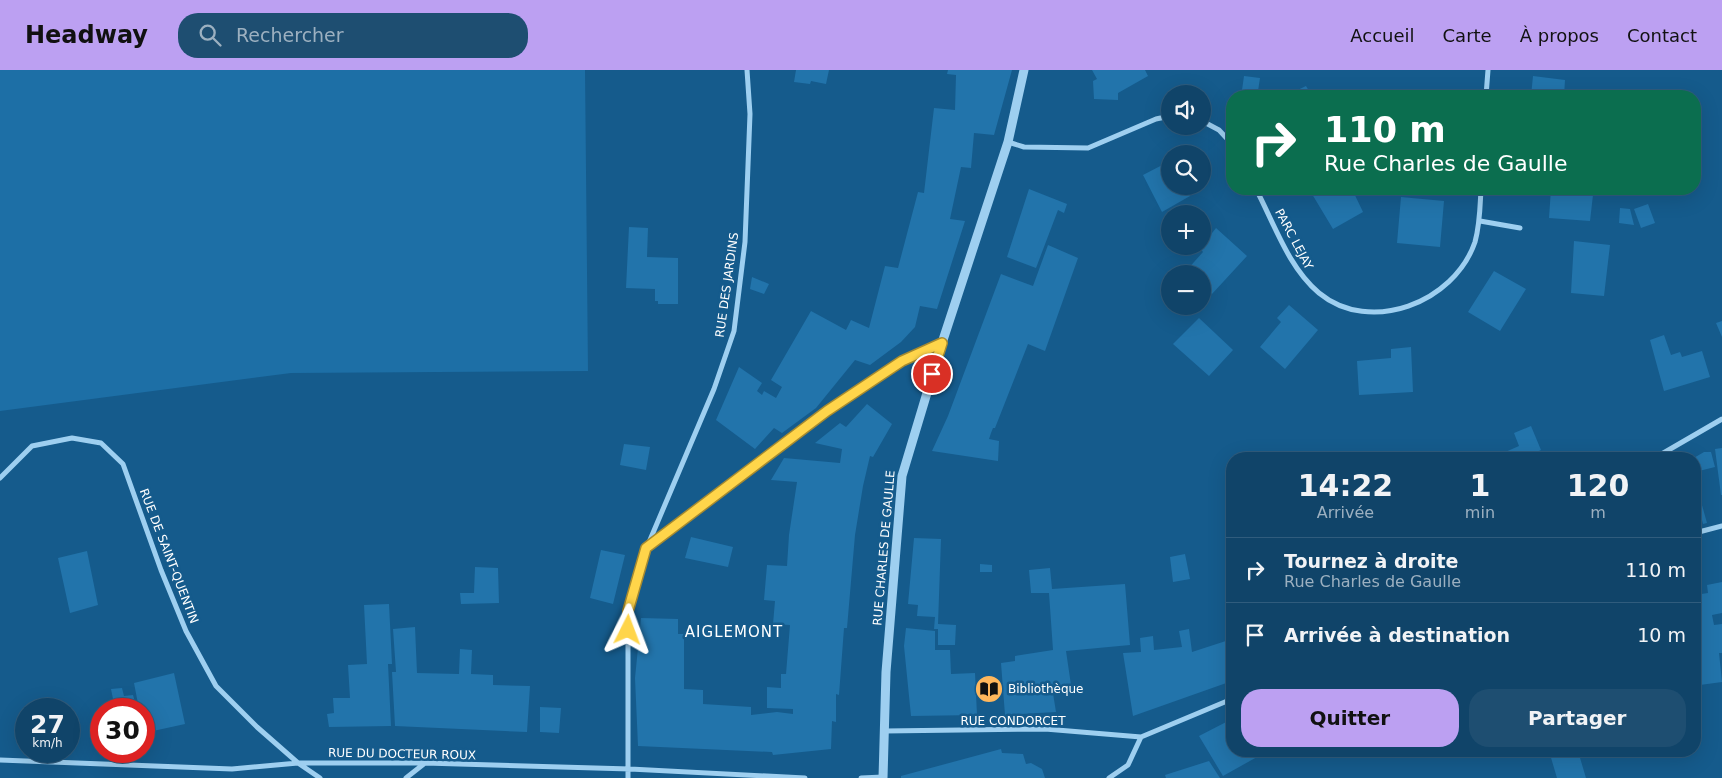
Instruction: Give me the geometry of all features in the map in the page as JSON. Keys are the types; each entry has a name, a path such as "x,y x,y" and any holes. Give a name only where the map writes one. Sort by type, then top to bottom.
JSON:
{"street":[{"name":"RUE DES JARDINS","path":"628,778 630,769 628,611 646,548 714,389 734,331 745,242 750,114 747,70"},
{"name":"RUE CHARLES DE GAULLE","path":"883,777 886,672 902,476 942,343 1008,142 1024,70"},
{"path":"1486,90 1488,70"},
{"path":"1008,142 1024,147 1088,148 1161,118"},
{"path":"1211,126 1219,130 1226,138"},
{"name":"PARC LEJAY","path":"1259,195 1300,274 1318,293 1338,307 1366,313 1398,310 1424,300 1443,288 1460,268 1474,243 1480,221 1481,195"},
{"path":"1480,221 1520,228"},
{"path":"646,548 827,411 902,361 942,343"},
{"path":"1665,452 1722,419"},
{"name":"RUE DE SAINT-QUENTIN","path":"0,478 32,446 72,438 101,443 123,464 161,570 186,631 216,686 257,728 298,763 320,778"},
{"path":"1701,531 1722,526"},
{"name":"RUE CONDORCET","path":"885,731 1045,729 1141,737 1226,702"},
{"path":"1110,778 1128,764 1141,737"},
{"name":"RUE DU DOCTEUR ROUX","path":"0,760 232,769 298,763 425,764 630,769 805,778"},
{"path":"406,778 425,764"},
{"path":"861,778 883,777"}],"shaded area":[{"path":"0,70 585,70 588,371 291,373 0,411"}],"building":[{"path":"796,70 829,70 826,84 811,81 810,84 794,82"},
{"path":"948,70 1012,70 994,135 974,133 971,168 961,167 950,219 965,221 937,309 920,306 915,327 901,342 870,365 855,360 816,408 782,433 774,428 755,449 716,420 739,367 762,383 757,391 762,395 764,391 776,398 782,387 771,380 811,311 846,330 851,320 869,328 885,266 898,268 918,192 924,193 934,108 955,110 956,75 947,74"},
{"path":"1092,70 1145,70 1148,76 1118,93 1118,100 1094,99 1093,81 1097,79"},
{"path":"1244,76 1260,78 1258,90 1242,90"},
{"path":"1533,76 1565,80 1564,90 1532,90"},
{"path":"1306,86 1308,90 1298,90"},
{"path":"1161,166 1161,195 1190,196 1174,205 1161,205 1161,210 1143,175"},
{"path":"1029,189 1067,204 1064,213 1058,210 1036,268 1007,257"},
{"path":"1313,195 1355,195 1363,212 1333,229"},
{"path":"1551,195 1593,195 1590,221 1549,218"},
{"path":"1401,197 1444,201 1440,247 1397,243"},
{"path":"1648,204 1655,223 1641,228 1634,209"},
{"path":"1620,208 1630,209 1634,225 1619,223"},
{"path":"629,227 648,228 647,257 678,258 678,304 658,304 658,301 655,301 655,289 626,288"},
{"path":"1216,228 1247,256 1212,294 1211,265 1191,265 1200,255 1211,255 1211,234"},
{"path":"1574,241 1610,245 1604,296 1571,293"},
{"path":"1048,245 1078,258 1045,351 1028,344 995,428 993,428 991,433 989,439 999,441 998,461 932,451 948,416 1001,274 1033,286"},
{"path":"1494,271 1526,289 1500,331 1468,312"},
{"path":"752,277 769,284 764,294 750,289"},
{"path":"1289,305 1318,330 1285,369 1260,347 1281,322 1277,318"},
{"path":"1199,318 1233,350 1209,376 1173,344"},
{"path":"1722,321 1722,337 1716,323"},
{"path":"1664,335 1671,355 1680,352 1682,357 1702,351 1710,377 1664,391 1650,340"},
{"path":"1411,347 1413,392 1359,395 1357,361 1391,358 1391,349"},
{"path":"867,404 892,424 873,457 870,456 863,486 855,535 847,628 844,628 839,695 836,694 836,722 832,721 831,749 773,755 772,752 638,746 635,678 641,618 678,619 678,634 684,634 684,689 703,690 703,704 751,707 751,715 777,712 793,714 793,709 767,708 767,687 781,688 781,674 786,674 790,625 773,624 775,601 764,600 767,565 787,566 789,535 797,482 771,480 784,458 840,463 842,449 815,443 840,423 846,427"},
{"path":"1531,426 1541,450 1537,452 1505,452 1519,446 1514,433"},
{"path":"624,444 650,447 646,470 620,465"},
{"path":"1722,448 1722,495 1721,495 1715,449"},
{"path":"1711,452 1715,467 1701,470 1701,454"},
{"path":"1701,502 1707,523 1703,524"},
{"path":"691,537 733,547 728,567 685,558"},
{"path":"914,538 941,539 938,624 956,625 955,645 938,645 938,629 934,629 935,617 917,616 918,605 908,604"},
{"path":"601,550 625,555 613,604 590,598"},
{"path":"87,551 98,605 70,613 58,558"},
{"path":"1185,554 1190,579 1173,582 1170,557"},
{"path":"980,564 992,565 992,572 980,572"},
{"path":"475,567 498,568 499,603 461,604 460,593 474,593"},
{"path":"1050,568 1052,589 1125,584 1130,645 1066,651 1071,685 1052,687 1056,712 1005,715 1001,663 1015,661 1015,656 1053,650 1049,593 1031,593 1029,570"},
{"path":"1722,582 1722,613 1712,615 1714,625 1722,624 1722,653 1719,653 1722,682 1701,685 1701,594 1708,593 1707,585"},
{"path":"389,604 392,664 388,664 391,726 329,727 327,714 334,713 333,698 350,698 348,665 367,664 364,605"},
{"path":"415,627 417,673 459,674 460,649 472,650 471,674 493,675 493,685 530,686 527,732 395,726 392,672 396,672 393,629"},
{"path":"906,628 935,631 935,650 950,650 951,674 975,673 977,715 911,716 904,646"},
{"path":"1189,629 1192,652 1226,641 1226,683 1133,716 1123,653 1141,652 1140,638 1153,636 1154,650 1182,647 1179,631"},
{"path":"174,673 185,724 155,731 155,698 137,698 134,683"},
{"path":"122,688 124,696 133,695 134,698 113,698 111,689"},
{"path":"540,707 561,708 559,733 540,732"},
{"path":"1226,722 1226,757 1257,757 1223,776 1199,736"},
{"path":"1001,749 1002,753 1023,754 1026,764 1031,763 1042,769 1045,778 901,778 901,776"},
{"path":"1551,757 1580,757 1586,778 1557,778"},
{"path":"1209,761 1220,778 1166,778 1165,775"}],"place":[{"name":"Bibliothèque","path":"989,689"}],"district":[{"name":"AIGLEMONT","path":"734,632"}],"route":[{"path":"628,630 628,611 646,548 827,411 902,361 942,343 932,374"}]}
